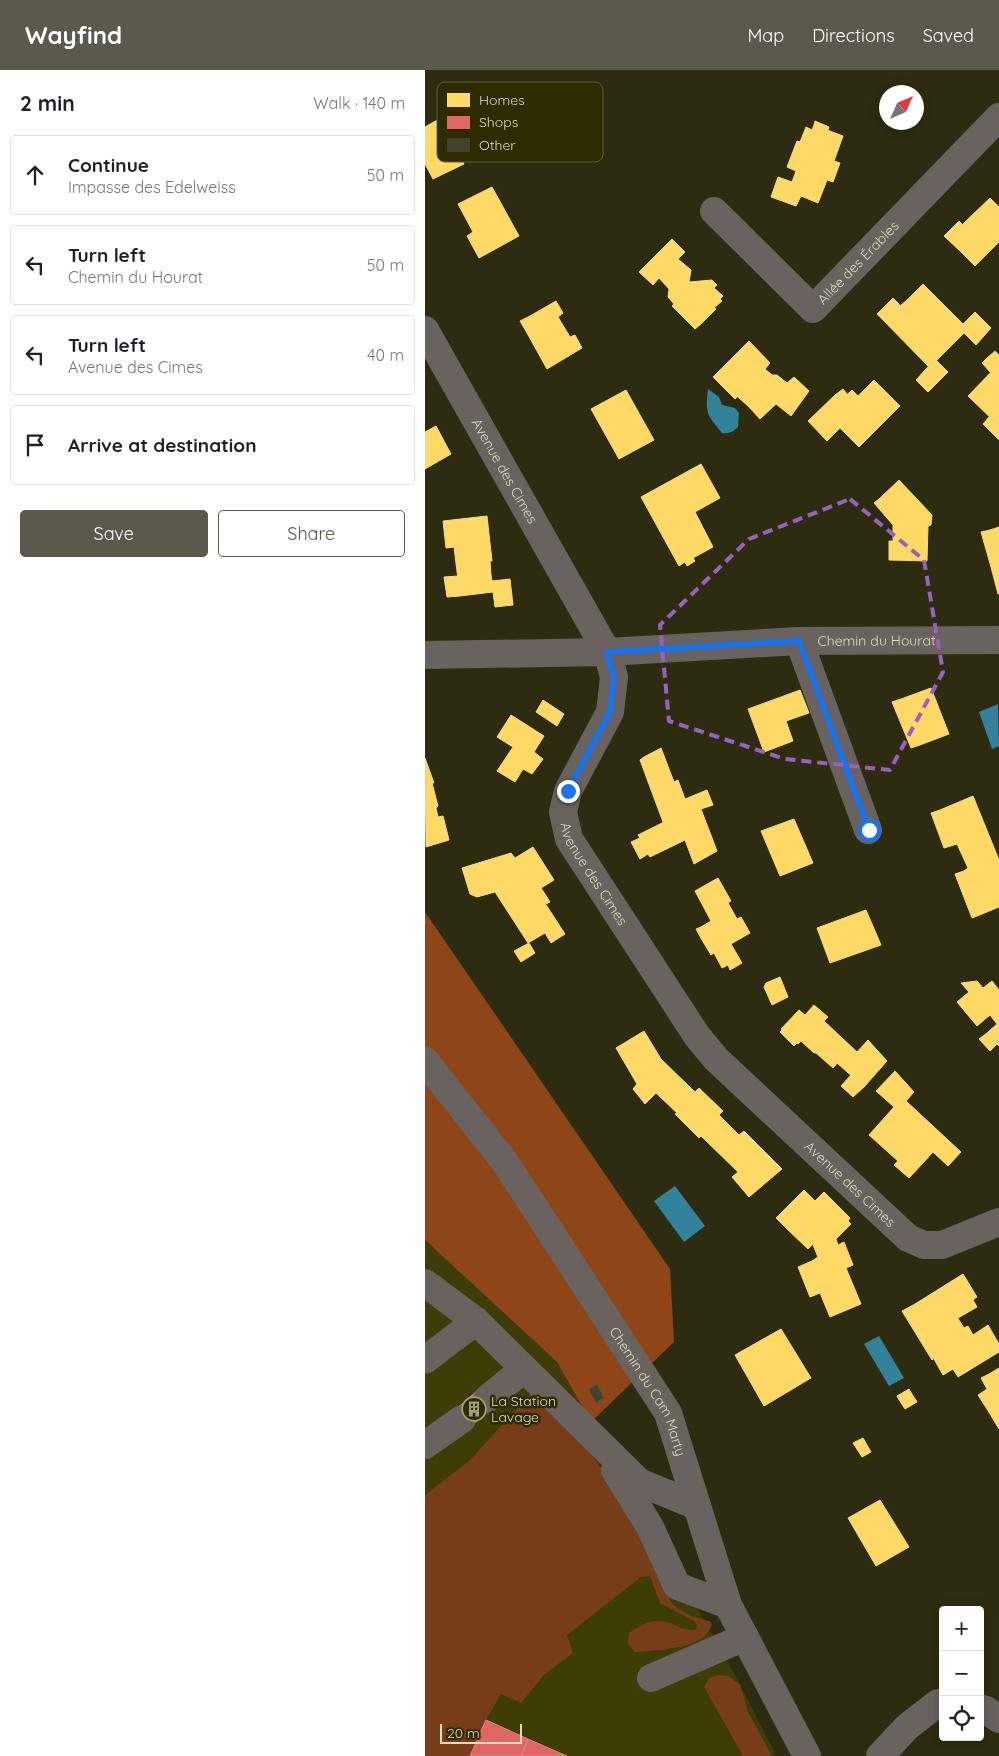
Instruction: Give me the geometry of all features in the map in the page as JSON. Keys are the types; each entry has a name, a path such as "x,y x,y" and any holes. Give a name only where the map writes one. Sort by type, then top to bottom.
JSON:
{"street":[{"name":"Allée des Érables","path":"714,211 813,310 999,117"},
{"name":"Avenue des Cimes","path":"425,330 607,652 614,677 610,712 568,791 563,812 569,839 697,1036 716,1059 908,1238 924,1245 942,1245 999,1222"},
{"name":"Chemin du Hourat","path":"425,655 607,652 799,641 999,640"},
{"path":"799,641 869,830"},
{"name":"Chemin du Cam Marty","path":"425,1061 505,1162 668,1412 728,1605 807,1756"},
{"path":"425,1283 476,1321 639,1482 697,1506"},
{"path":"425,1360 476,1321"},
{"path":"487,1399 524,1369"},
{"path":"425,1445 462,1419"},
{"path":"598,1443 650,1527 677,1586 728,1605"},
{"path":"651,1678 745,1637"},
{"path":"880,1756 907,1726 939,1703"},
{"path":"984,1709 999,1719"}],"highlighted area":[{"path":"850,499 924,560 943,672 890,770 785,759 669,721 660,625 749,539"}],"shaded area":[{"path":"425,912 670,1269 674,1342 591,1422 557,1362 425,1240"},
{"path":"425,1240 557,1362 733,1671 776,1756 425,1756"},
{"path":"533,1391 583,1443 608,1477 664,1581 670,1601 677,1608 691,1616 712,1623 708,1632 701,1639 691,1644 667,1649 634,1652 628,1643 629,1633 640,1626 662,1621 692,1630 695,1630 697,1626 694,1621 660,1603 650,1576 641,1577 567,1635 573,1653 544,1675 521,1703 501,1694 486,1720 470,1756 425,1756 425,1495 470,1460"},
{"path":"718,1675 728,1676 740,1684 748,1712 772,1756 743,1756 704,1687 709,1678"}],"water":[{"path":"708,389 719,397 722,405 735,408 739,413 738,427 733,431 722,433 710,417 707,409"},
{"path":"998,704 999,746 992,749 979,712"},
{"path":"675,1186 705,1226 684,1242 654,1201"},
{"path":"879,1336 904,1378 889,1386 864,1344"}],"building: Homes":[{"path":"437,120 437,162 463,162 464,164 433,179 425,164 425,127"},
{"path":"815,121 829,127 828,130 814,125"},
{"path":"814,125 843,136 834,161 840,163 833,182 827,180 818,203 801,196 796,206 771,197 778,177 792,182 796,171 787,167 797,141 807,144"},
{"path":"806,127 812,130 807,144 800,142"},
{"path":"492,187 519,236 479,258 467,236 473,232 458,204"},
{"path":"990,198 999,207 999,242 981,260 967,246 960,251 944,236 959,221 966,228 970,224 967,220"},
{"path":"967,220 970,224 966,228 963,224"},
{"path":"672,239 685,252 681,256 668,243"},
{"path":"668,243 681,256 678,259 691,270 689,282 712,280 717,285 714,288 723,296 720,299 722,301 714,308 716,309 702,323 691,312 684,318 672,306 674,304 668,297 669,289 659,278 653,285 639,272"},
{"path":"967,246 981,260 975,266 960,251"},
{"path":"923,284 963,324 975,312 991,328 976,345 964,333 936,361 935,359 928,366 881,318 897,302 904,310 910,303 907,300"},
{"path":"893,298 897,302 881,318 877,314"},
{"path":"907,300 910,303 904,310 900,306"},
{"path":"556,301 563,313 558,317 570,337 575,335 582,348 547,369 527,333 536,328 530,316"},
{"path":"691,312 702,323 695,329 684,318"},
{"path":"530,316 536,328 527,333 520,321"},
{"path":"749,341 770,363 765,369 772,375 777,375 787,383 794,377 809,391 791,416 776,404 760,419 749,407 753,403 743,392 735,399 713,377"},
{"path":"995,351 999,355 999,440 990,431 997,424 968,396 995,368 986,359"},
{"path":"935,359 948,372 928,392 916,380"},
{"path":"986,359 995,368 991,373 982,363"},
{"path":"874,380 900,406 859,447 840,428 827,441 808,421 835,395 841,400 852,390 858,396"},
{"path":"843,389 847,394 841,400 835,395"},
{"path":"626,390 654,440 619,459 591,409"},
{"path":"743,392 753,403 749,407 738,397"},
{"path":"989,417 997,424 990,431 983,424"},
{"path":"436,426 451,454 425,469 425,432"},
{"path":"701,464 720,498 695,512 713,547 693,558 695,561 687,566 685,562 679,566 641,497"},
{"path":"899,480 932,515 931,525 928,526 927,561 889,560 889,541 893,541 893,525 881,511 886,507 879,499"},
{"path":"879,499 886,507 881,511 874,503"},
{"path":"487,516 492,561 487,561 489,575 491,575 492,581 510,579 513,605 495,607 493,592 460,596 454,547 446,548 443,521"},
{"path":"999,527 999,563 990,530"},
{"path":"990,530 999,563 999,565 991,567 981,532"},
{"path":"487,561 490,561 491,575 489,575"},
{"path":"999,565 999,594 998,594 991,567"},
{"path":"458,576 460,596 447,597 444,577"},
{"path":"931,688 949,734 920,745 901,699"},
{"path":"800,690 809,713 786,721 793,741 764,752 748,709"},
{"path":"901,699 920,745 911,748 892,702"},
{"path":"543,700 564,714 557,726 536,712"},
{"path":"511,715 544,736 534,752 543,759 532,774 523,769 515,782 497,771 513,747 497,737"},
{"path":"661,748 674,782 678,780 685,799 707,790 713,805 701,809 717,851 694,864 685,840 650,857 648,854 640,859 631,842 640,838 638,835 668,820 644,757"},
{"path":"644,757 668,820 663,822 640,760"},
{"path":"425,758 434,783 432,783 438,806 436,808 438,817 443,816 449,840 426,847"},
{"path":"973,796 999,860 999,907 982,914 964,871 968,868 957,844 954,845 940,810"},
{"path":"940,810 954,845 944,848 931,813"},
{"path":"794,819 813,863 780,876 761,831"},
{"path":"533,847 554,880 541,888 545,894 541,897 565,934 551,943 545,933 528,943 495,892 477,897 470,894 462,868 511,853 515,858"},
{"path":"964,871 982,914 972,918 955,874"},
{"path":"718,878 731,901 728,903 737,919 741,917 750,933 731,944 742,963 730,970 728,965 722,968 714,953 711,955 702,940 707,938 701,927 711,921 695,891"},
{"path":"545,894 550,902 546,904 541,897"},
{"path":"866,910 881,945 830,963 817,928"},
{"path":"701,927 707,938 702,940 696,929"},
{"path":"529,943 535,953 521,962 514,951"},
{"path":"780,977 788,997 772,1005 764,987 766,983"},
{"path":"977,981 983,988 992,981 999,990 999,1046 987,1033 997,1024 990,1015 977,1026 957,1002 969,992 961,983"},
{"path":"814,1005 828,1017 824,1021 857,1052 868,1040 887,1061 864,1087 837,1063 839,1061 829,1052 814,1053 801,1041 798,1044 781,1029 799,1010 805,1015"},
{"path":"782,1030 797,1043 794,1046 780,1032"},
{"path":"644,1031 661,1059 695,1092 699,1088 723,1111 719,1115 739,1135 744,1131 782,1169 749,1197 732,1177 738,1172 701,1136 699,1138 656,1093 645,1104 633,1089 637,1084 616,1048"},
{"path":"987,1033 997,1044 990,1051 979,1039"},
{"path":"829,1052 839,1061 833,1068 816,1053"},
{"path":"895,1071 914,1092 906,1101 961,1152 948,1166 933,1152 923,1163 908,1150 898,1161 869,1135 894,1107 876,1091"},
{"path":"851,1075 864,1087 853,1097 841,1086"},
{"path":"908,1150 923,1163 909,1178 894,1165"},
{"path":"804,1190 815,1201 824,1192 850,1218 848,1221 851,1224 836,1239 838,1245 844,1242 853,1265 846,1268 861,1304 830,1317 820,1293 810,1297 798,1267 818,1257 813,1245 815,1242 796,1222 788,1230 776,1218"},
{"path":"796,1222 815,1242 808,1249 788,1230"},
{"path":"963,1274 977,1297 954,1312 964,1328 968,1326 973,1335 988,1325 999,1344 999,1352 958,1377 953,1369 943,1375 934,1359 937,1356 918,1324 924,1320 915,1304"},
{"path":"973,1300 977,1307 958,1318 954,1312"},
{"path":"915,1304 924,1320 918,1324 937,1356 932,1360 902,1311"},
{"path":"781,1329 811,1378 764,1406 735,1355"},
{"path":"999,1368 999,1409 996,1404 987,1409 978,1395 995,1384 989,1374"},
{"path":"989,1374 995,1384 987,1389 981,1378"},
{"path":"909,1389 910,1391 898,1398 897,1396"},
{"path":"910,1391 917,1402 905,1409 898,1398"},
{"path":"996,1404 999,1409 999,1429 987,1409"},
{"path":"863,1438 871,1452 862,1457 853,1443"},
{"path":"880,1500 909,1547 876,1566 848,1518"}],"building: Shops":[{"name":"La Station Lavage","path":"478,1390 493,1407 470,1427 455,1410"},
{"path":"486,1720 528,1739 521,1756 470,1756"},
{"path":"528,1739 567,1756 521,1756"}],"building: Other":[{"path":"597,1384 604,1398 596,1403 589,1389"}],"place":[{"name":"La Station Lavage","path":"474,1409"}],"route":[{"path":"568,791 610,712 614,677 607,652 799,641 869,830"}]}
